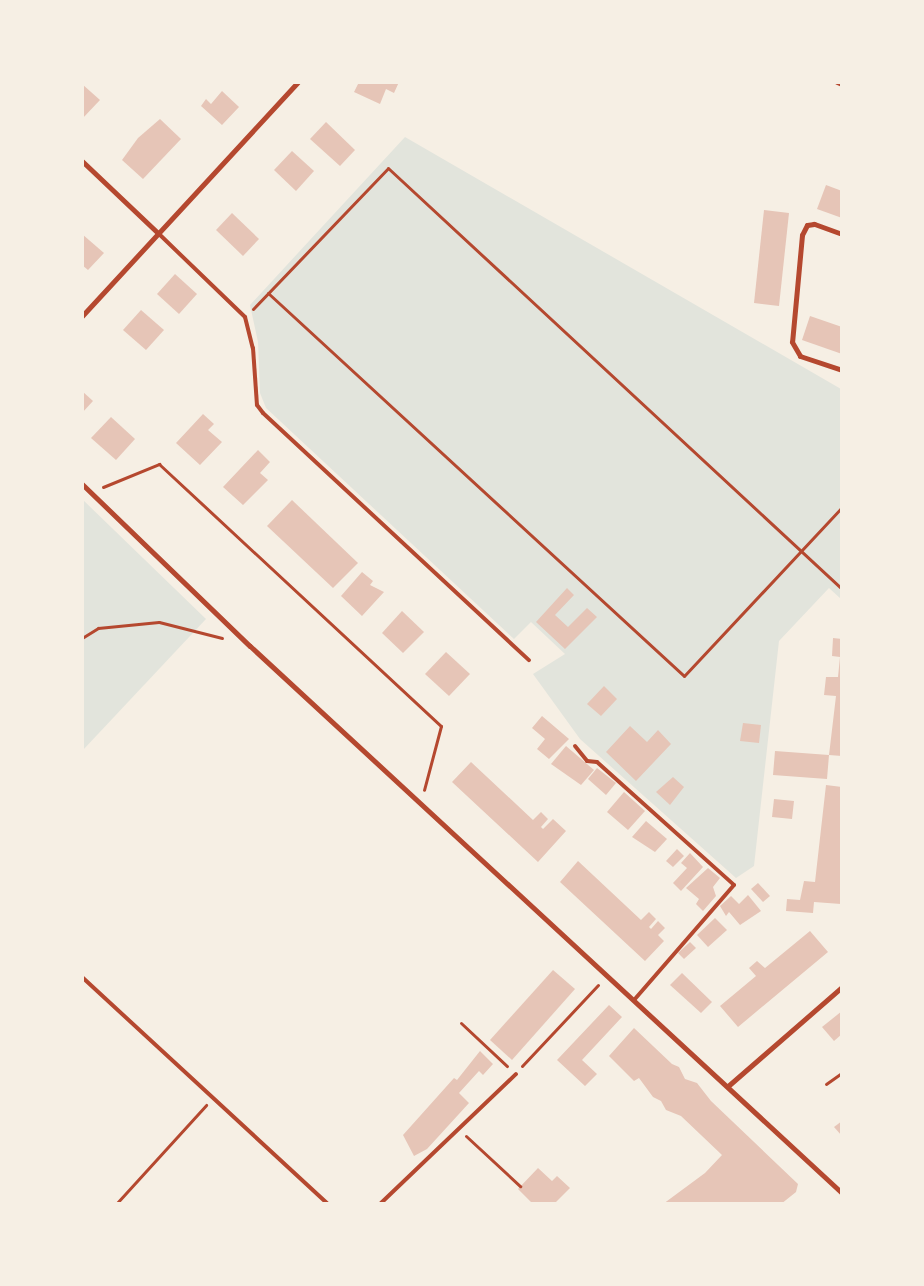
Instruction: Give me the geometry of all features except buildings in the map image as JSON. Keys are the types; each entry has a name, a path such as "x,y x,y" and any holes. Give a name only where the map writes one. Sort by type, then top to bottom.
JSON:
{"street":[{"path":"82,316 298,82"},
{"path":"837,82 842,84"},
{"path":"82,161 158,233"},
{"path":"842,234 814,224 807,225 802,235 792,342 800,356 842,370"},
{"path":"82,484 250,646 842,1193"},
{"path":"728,1086 842,987"}],"lane":[{"path":"158,233 245,317 252,348 255,395 260,409 529,660"},
{"path":"575,746 587,761 597,762 734,885 634,1000"},
{"path":"82,977 328,1204"},
{"path":"380,1204 516,1074"}],"path":[{"path":"245,317 388,168 842,589"},
{"path":"268,293 684,676 842,507"},
{"path":"91,492 159,464 434,719 441,726 420,803"},
{"path":"82,638 98,628 159,622 250,646"},
{"path":"534,1054 607,975"},
{"path":"461,1023 516,1074"},
{"path":"826,1084 842,1073"},
{"path":"116,1204 213,1097"},
{"path":"458,1129 520,1186"}],"shaded area":[{"path":"405,137 841,389 841,599 829,588 779,641 754,866 736,878 580,739 533,674 565,654 531,622 514,639 266,408 260,393 258,342 250,305"},
{"path":"82,499 206,619 83,750 82,749"}]}
